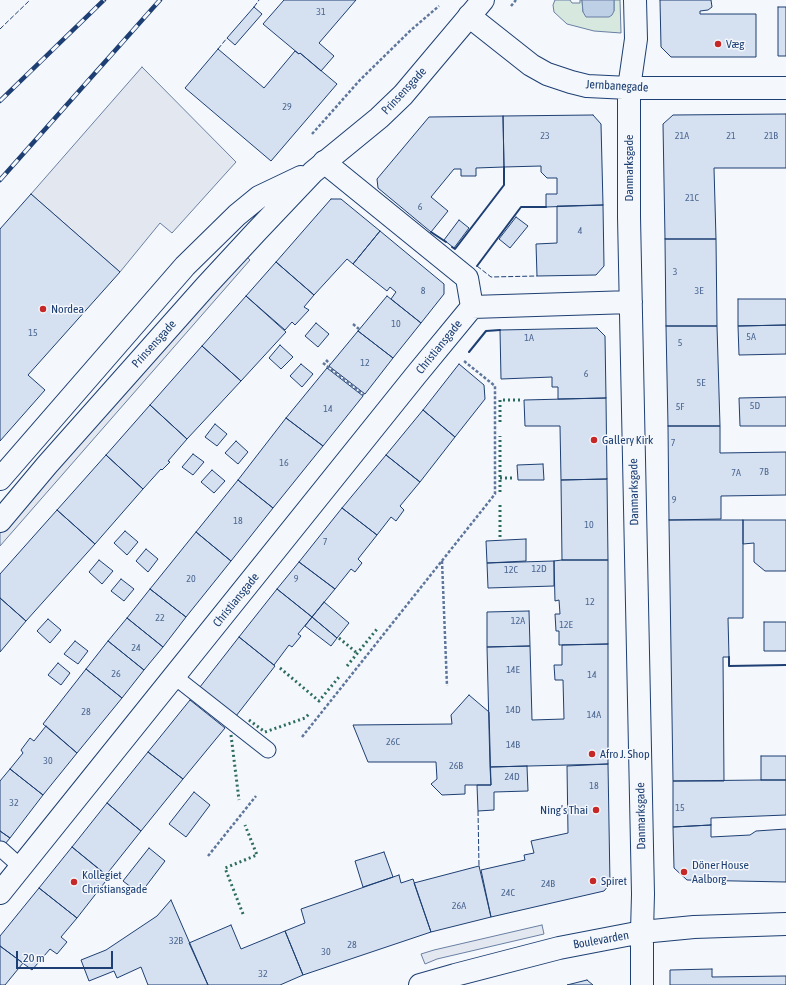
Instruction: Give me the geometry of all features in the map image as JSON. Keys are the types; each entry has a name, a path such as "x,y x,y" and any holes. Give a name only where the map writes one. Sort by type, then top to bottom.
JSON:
{"street":[{"name":"Prinsensgade","path":"0,522 47,465 206,286 318,167 379,118 403,96 483,0"},
{"name":"Danmarksgade","path":"635,0 636,39 629,88 630,302 643,894 642,985"},
{"name":"Jernbanegade","path":"469,16 531,65 547,74 582,85 629,88 786,88"},
{"name":"Prinsensgade","path":"0,479 186,266 237,215 259,197 318,167"},
{"path":"318,167 467,278 472,307 630,302"},
{"name":"Christiansgade","path":"0,893 472,307"},
{"name":"Boulevarden","path":"420,985 455,974 559,948 642,932 694,927 786,924"}],"lane":[{"path":"175,677 268,750"},
{"path":"1,849 21,867"}],"path":[{"path":"353,324 359,329"},
{"path":"302,737 495,494 495,386 442,343"},
{"path":"326,360 330,364"},
{"path":"323,363 364,395"},
{"path":"442,561 447,686"},
{"path":"208,856 256,796"}],"shaded area":[{"path":"555,0 570,0 572,3 580,3 580,0 582,0 583,12 614,11 614,0 620,0 621,33 594,31 567,24 554,12 553,5"},
{"path":"142,67 236,162 172,233 160,223 120,272 31,194"},
{"path":"244,254 250,260 0,546 0,532"},
{"path":"542,925 544,934 437,959 425,964 421,954 434,950"}],"water":[{"path":"582,0 614,0 614,11 609,17 586,17 583,12"}],"building":[{"path":"284,0 356,0 319,43 334,56 321,71 263,24"},
{"path":"660,0 711,0 712,7 708,10 700,11 700,14 756,14 756,57 671,57 661,47"},
{"path":"254,7 262,14 235,45 227,38"},
{"path":"778,7 786,7 786,56 778,56"},
{"path":"218,49 264,88 295,51 299,54 300,53 337,84 271,161 185,88"},
{"path":"786,114 786,168 714,168 716,239 665,239 663,124 673,115"},
{"path":"593,115 601,124 603,205 546,207 546,194 557,194 557,178 547,178 541,172 541,166 504,167 503,116"},
{"path":"503,116 504,167 476,168 476,176 461,176 461,169 454,169 431,197 448,211 431,232 378,188 377,179 429,117"},
{"path":"31,194 120,272 28,375 45,390 0,441 0,229"},
{"path":"331,199 341,199 380,231 353,264 347,259 314,295 276,262"},
{"path":"603,205 604,266 596,275 537,276 536,244 557,243 557,206"},
{"path":"516,217 528,226 510,248 499,239"},
{"path":"459,220 469,228 454,248 444,240"},
{"path":"380,231 444,284 444,294 421,323 391,299 396,292 390,287 387,291 353,264"},
{"path":"665,239 716,239 717,326 666,326"},
{"path":"276,262 314,295 304,307 309,310 295,325 292,322 285,330 246,296"},
{"path":"246,296 286,332 241,381 202,346"},
{"path":"387,296 421,323 393,358 358,331"},
{"path":"738,299 786,299 786,325 738,326"},
{"path":"316,323 329,334 318,347 305,336"},
{"path":"786,325 786,354 739,355 738,326"},
{"path":"666,326 717,326 720,426 668,426"},
{"path":"597,328 605,336 606,398 558,399 558,387 552,387 552,377 501,379 500,330"},
{"path":"358,331 393,358 365,394 329,366"},
{"path":"280,345 293,357 281,369 269,358"},
{"path":"202,346 241,381 187,439 150,405"},
{"path":"301,364 313,374 302,387 290,376"},
{"path":"459,364 484,385 485,399 455,437 423,410"},
{"path":"327,368 363,396 323,446 286,418"},
{"path":"786,397 786,426 740,426 739,398"},
{"path":"606,398 607,479 561,480 560,426 525,426 524,400"},
{"path":"150,405 187,439 168,461 170,462 162,470 161,469 143,489 106,455"},
{"path":"423,410 455,437 420,482 386,455"},
{"path":"286,418 323,446 273,508 238,480"},
{"path":"215,424 227,434 217,446 205,437"},
{"path":"668,426 720,426 720,453 786,452 786,495 721,496 721,519 669,520"},
{"path":"236,441 248,452 238,464 225,453"},
{"path":"193,454 204,462 193,475 182,467"},
{"path":"106,455 143,489 95,544 57,510"},
{"path":"386,455 420,482 400,506 404,510 396,521 391,517 377,535 342,508"},
{"path":"543,464 544,480 518,480 517,465"},
{"path":"212,470 225,481 214,493 201,482"},
{"path":"607,479 608,560 562,560 561,480"},
{"path":"238,480 273,508 231,561 196,532"},
{"path":"342,508 377,535 358,559 362,563 355,572 351,569 335,589 299,562"},
{"path":"57,510 95,544 26,621 0,598 0,574"},
{"path":"669,520 743,520 743,618 728,618 729,657 723,657 724,781 673,781"},
{"path":"743,520 786,520 786,571 765,571 754,562 754,543 743,544"},
{"path":"125,531 138,542 127,555 114,543"},
{"path":"196,532 231,561 186,617 150,589"},
{"path":"526,539 526,561 487,563 486,541"},
{"path":"146,549 158,559 148,572 136,561"},
{"path":"99,560 113,571 102,584 89,572"},
{"path":"608,560 608,644 559,645 559,631 556,631 555,614 560,614 559,600 555,601 554,561"},
{"path":"554,561 554,586 488,588 487,563"},
{"path":"299,562 335,589 312,617 277,589"},
{"path":"121,579 134,589 124,601 111,591"},
{"path":"150,589 186,617 163,647 127,618"},
{"path":"277,589 312,617 298,634 301,636 292,647 289,645 274,665 239,637"},
{"path":"0,598 26,621 0,652"},
{"path":"324,602 349,623 337,638 312,617"},
{"path":"529,611 530,646 487,647 487,612"},
{"path":"312,617 337,638 331,646 305,626"},
{"path":"127,618 163,647 144,670 108,641"},
{"path":"48,619 61,630 50,643 37,631"},
{"path":"764,622 786,622 786,651 764,651"},
{"path":"239,637 275,666 236,716 200,687"},
{"path":"75,641 88,651 78,664 64,654"},
{"path":"108,641 144,670 122,698 86,669"},
{"path":"608,644 608,764 490,767 487,647 530,646 532,720 564,719 563,680 555,680 554,665 562,665 562,645"},
{"path":"58,663 70,673 61,685 48,675"},
{"path":"86,669 122,698 77,753 43,724"},
{"path":"469,695 489,712 491,785 465,785 465,794 442,795 431,784 437,779 436,762 368,762 353,725 452,724 451,715"},
{"path":"190,700 225,728 183,779 148,752"},
{"path":"46,726 77,753 43,795 10,769 23,753 21,750 30,738 34,741"},
{"path":"148,752 183,779 141,831 107,803"},
{"path":"761,756 786,756 786,780 761,780"},
{"path":"608,764 610,884 604,891 491,917 481,870 525,860 524,855 534,853 531,841 568,833 567,766"},
{"path":"527,766 528,791 494,792 494,810 478,811 477,785 491,785 490,767"},
{"path":"10,769 43,795 10,838 0,831 0,781"},
{"path":"786,780 786,815 711,818 711,825 673,827 673,781"},
{"path":"194,792 210,805 186,837 169,824"},
{"path":"107,803 141,831 106,875 72,847"},
{"path":"711,825 711,837 750,835 756,831 786,829 786,882 687,880 674,868 673,827"},
{"path":"0,831 10,838 0,850"},
{"name":"Kollegiet Christiansgade","path":"72,847 109,877 77,918 39,888"},
{"path":"149,848 165,861 140,894 123,881"},
{"path":"384,852 393,877 363,887 355,861"},
{"path":"479,866 491,917 431,932 414,883"},
{"path":"399,875 401,883 413,879 431,932 303,975 285,931 305,923 301,909"},
{"path":"39,888 77,918 61,937 67,942 57,954 50,949 32,970 0,946 0,936"},
{"path":"171,900 208,985 148,985 141,967 117,978 114,971 89,981 81,960 106,950 157,916"},
{"path":"231,925 241,949 285,931 303,975 280,985 208,985 189,943"},
{"path":"0,946 23,963 5,985 0,985"},
{"path":"712,969 712,977 786,976 786,985 670,985 670,970"},
{"path":"587,980 593,985 567,985"}],"railway":[{"path":"0,101 104,0"},
{"path":"0,180 160,0"}],"hedge":[{"path":"500,422 500,400 522,400"},
{"path":"500,436 500,492"},
{"path":"500,478 514,478"},
{"path":"500,504 500,537"},
{"path":"347,666 377,629"},
{"path":"339,638 357,653"},
{"path":"280,668 319,701 339,677"},
{"path":"249,720 265,732 305,718 309,714"},
{"path":"231,735 239,800"},
{"path":"243,914 225,868 257,855 245,825"}],"fence":[{"path":"0,29 30,0"},
{"path":"254,7 259,0"},
{"path":"218,49 227,38"},
{"path":"477,266 491,277 537,276"},
{"path":"478,811 479,866"}],"wall":[{"path":"452,247 455,249 504,185 504,167"},
{"path":"477,266 521,207 546,207"},
{"path":"431,232 446,242"},
{"path":"469,352 486,331 500,330"},
{"path":"729,657 729,666 786,665"}],"place":[{"name":"Væg","path":"718,44"},
{"name":"Nordea","path":"43,309"},
{"name":"Gallery Kirk","path":"594,440"},
{"name":"Afro J. Shop","path":"592,754"},
{"name":"Ning’s Thai","path":"596,810"},
{"name":"Döner House Aalborg","path":"684,872"},
{"name":"Spiret","path":"593,881"},
{"name":"Kollegiet Christiansgade","path":"74,882"}]}
